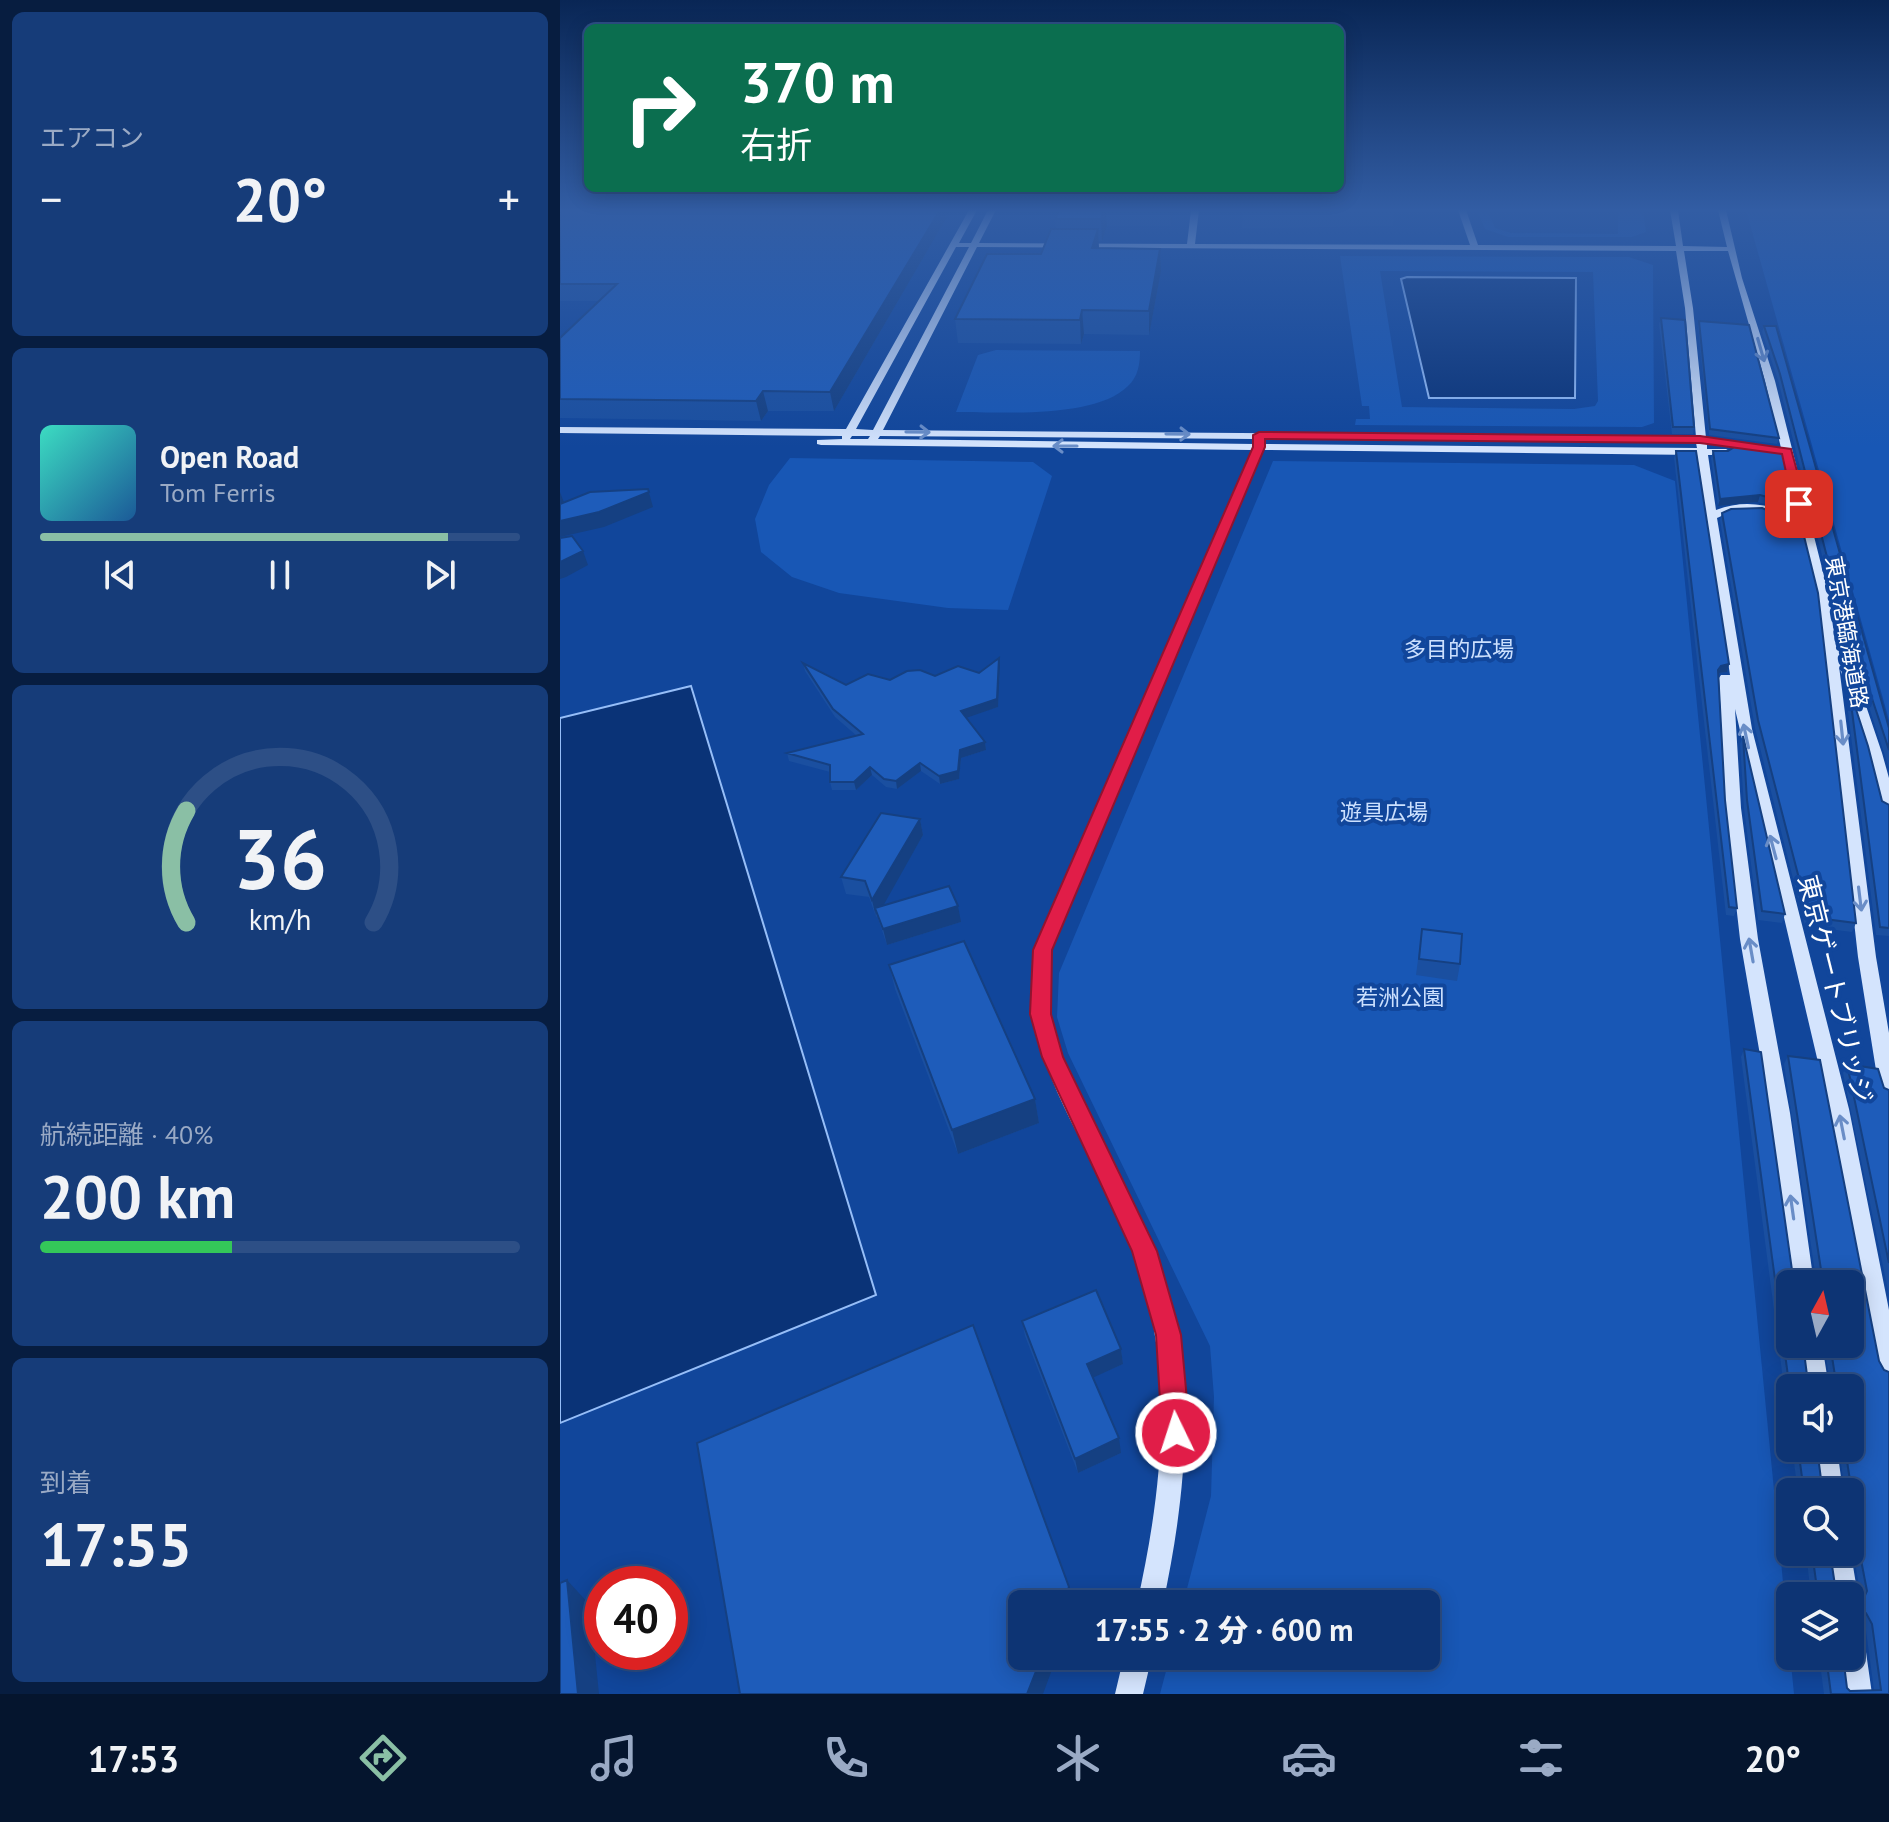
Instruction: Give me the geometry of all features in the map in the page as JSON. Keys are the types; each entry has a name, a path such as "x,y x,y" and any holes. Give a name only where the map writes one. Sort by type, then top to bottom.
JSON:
{"street":[{"path":"843,443 928,289"},
{"path":"871,444 952,289"},
{"path":"1686,289 1700,446 1722,596 1733,808 1749,939 1780,1113 1801,1270"},
{"name":"東京港臨海道路","path":"1742,289 1770,381 1824,600 1842,733 1850,822"},
{"path":"560,430 878,431 1259,441 1700,446 1787,452"},
{"path":"560,439 871,444 1259,441"},
{"path":"1153,1590 1173,1485 1176,1433 1168,1335 1145,1251 1053,1057 1041,1014 1042,950 1259,441"},
{"path":"1711,517 1732,508 1762,507 1790,516 1805,527"},
{"name":"東京ゲートブリッジ","path":"1722,596 1763,812 1839,1109 1889,1368"},
{"path":"1824,600 1875,753 1889,808"},
{"name":"東京ゲートブリッジ","path":"1850,822 1867,957 1889,1089"},
{"path":"1129,1694 1135,1670"},
{"path":"1855,1670 1858,1694"}],"green space":[{"path":"1345,289 1383,289 1402,407 1574,409 1595,406 1598,401 1594,289 1653,289 1654,423 1642,427 1355,425 1356,419 1370,419 1369,406 1362,406"},
{"path":"1768,289 1889,289 1889,720"},
{"path":"996,350 1140,351 1140,356 1136,374 1128,386 1113,397 1094,404 1046,411 956,412 978,355"},
{"path":"790,458 1033,462 1052,476 1008,610 948,608 839,593 792,577 761,552 755,519 769,485"},
{"name":"若洲公園","path":"1273,461 1634,465 1675,481 1776,1511 1776,1566 1781,1566 1783,1582 1776,1582 1776,1670 1792,1670 1794,1694 1160,1694 1166,1670 1440,1670 1440,1590 1187,1590 1211,1496 1214,1397 1210,1346 1068,1053 1057,1017 1059,973"}],"shaded area":[{"path":"1403,289 1576,289 1575,398 1429,398"},
{"path":"691,686 876,1295 560,1423 560,718"}],"building":[{"path":"612,289 892,289 830,392 763,391 756,401 560,399 560,338"},
{"path":"970,289 1153,289 1149,311 1082,310 1080,320 955,319"},
{"path":"1661,318 1685,320 1694,427 1673,427"},
{"path":"1699,321 1749,325 1779,438 1710,429"},
{"path":"1764,326 1776,326 1889,728 1889,750 1851,635 1841,631 1836,592 1780,374"},
{"path":"1736,446 1783,451 1796,505 1760,495 1720,499 1713,451 1728,451"},
{"path":"1676,451 1696,451 1729,664 1718,670 1725,800 1737,908 1729,907"},
{"path":"648,489 649,492 599,512 560,521 560,504 590,492"},
{"path":"1762,508 1801,524 1818,593 1856,923 1809,917 1758,720 1722,513 1731,509"},
{"path":"572,536 583,551 560,562 560,538"},
{"path":"999,658 997,699 961,711 985,742 960,750 958,771 939,776 920,763 896,781 884,779 870,767 854,782 830,782 830,765 787,753 863,734 833,709 803,663 846,685 868,674 890,680 907,671 920,670 935,676 958,666 979,673"},
{"path":"1849,688 1882,801 1889,805 1889,928 1880,927"},
{"path":"1743,736 1785,914 1762,911 1747,800"},
{"path":"881,813 920,819 872,900 865,881 841,877"},
{"path":"949,886 958,906 883,929 875,908"},
{"path":"1422,929 1462,934 1460,964 1419,959"},
{"path":"964,941 1035,1099 952,1130 889,965"},
{"path":"1744,1049 1761,1052 1792,1270 1776,1270 1776,1287"},
{"path":"1788,1056 1820,1060 1861,1270 1821,1270"},
{"path":"1847,1064 1878,1069 1884,1088 1889,1090 1889,1263"},
{"path":"1864,1284 1879,1361 1889,1372 1889,1694 1831,1694 1828,1670 1845,1670 1850,1691 1881,1690 1872,1624 1864,1613 1867,1591 1862,1566 1864,1478 1850,1478 1847,1462 1864,1462 1864,1374 1835,1374 1832,1358 1864,1358"},
{"path":"1096,1290 1121,1349 1087,1364 1119,1438 1075,1459 1022,1321"},
{"path":"973,1325 1069,1587 1068,1590 1008,1590 1008,1670 1036,1670 1027,1694 740,1694 697,1443"},
{"path":"1786,1358 1805,1358 1807,1374 1788,1374"},
{"path":"1800,1462 1819,1462 1821,1478 1802,1478"},
{"path":"1814,1566 1832,1566 1834,1582 1816,1582"},
{"path":"567,1580 578,1694 560,1694 560,1583"}],"route":[{"path":"1176,1433 1168,1335 1145,1251 1053,1057 1041,1014 1042,950 1259,447 1259,435 1700,440 1787,452 1799,504"}],"park label":[{"name":"多目的広場","path":"1459,649"},
{"name":"遊具広場","path":"1384,812"}]}
